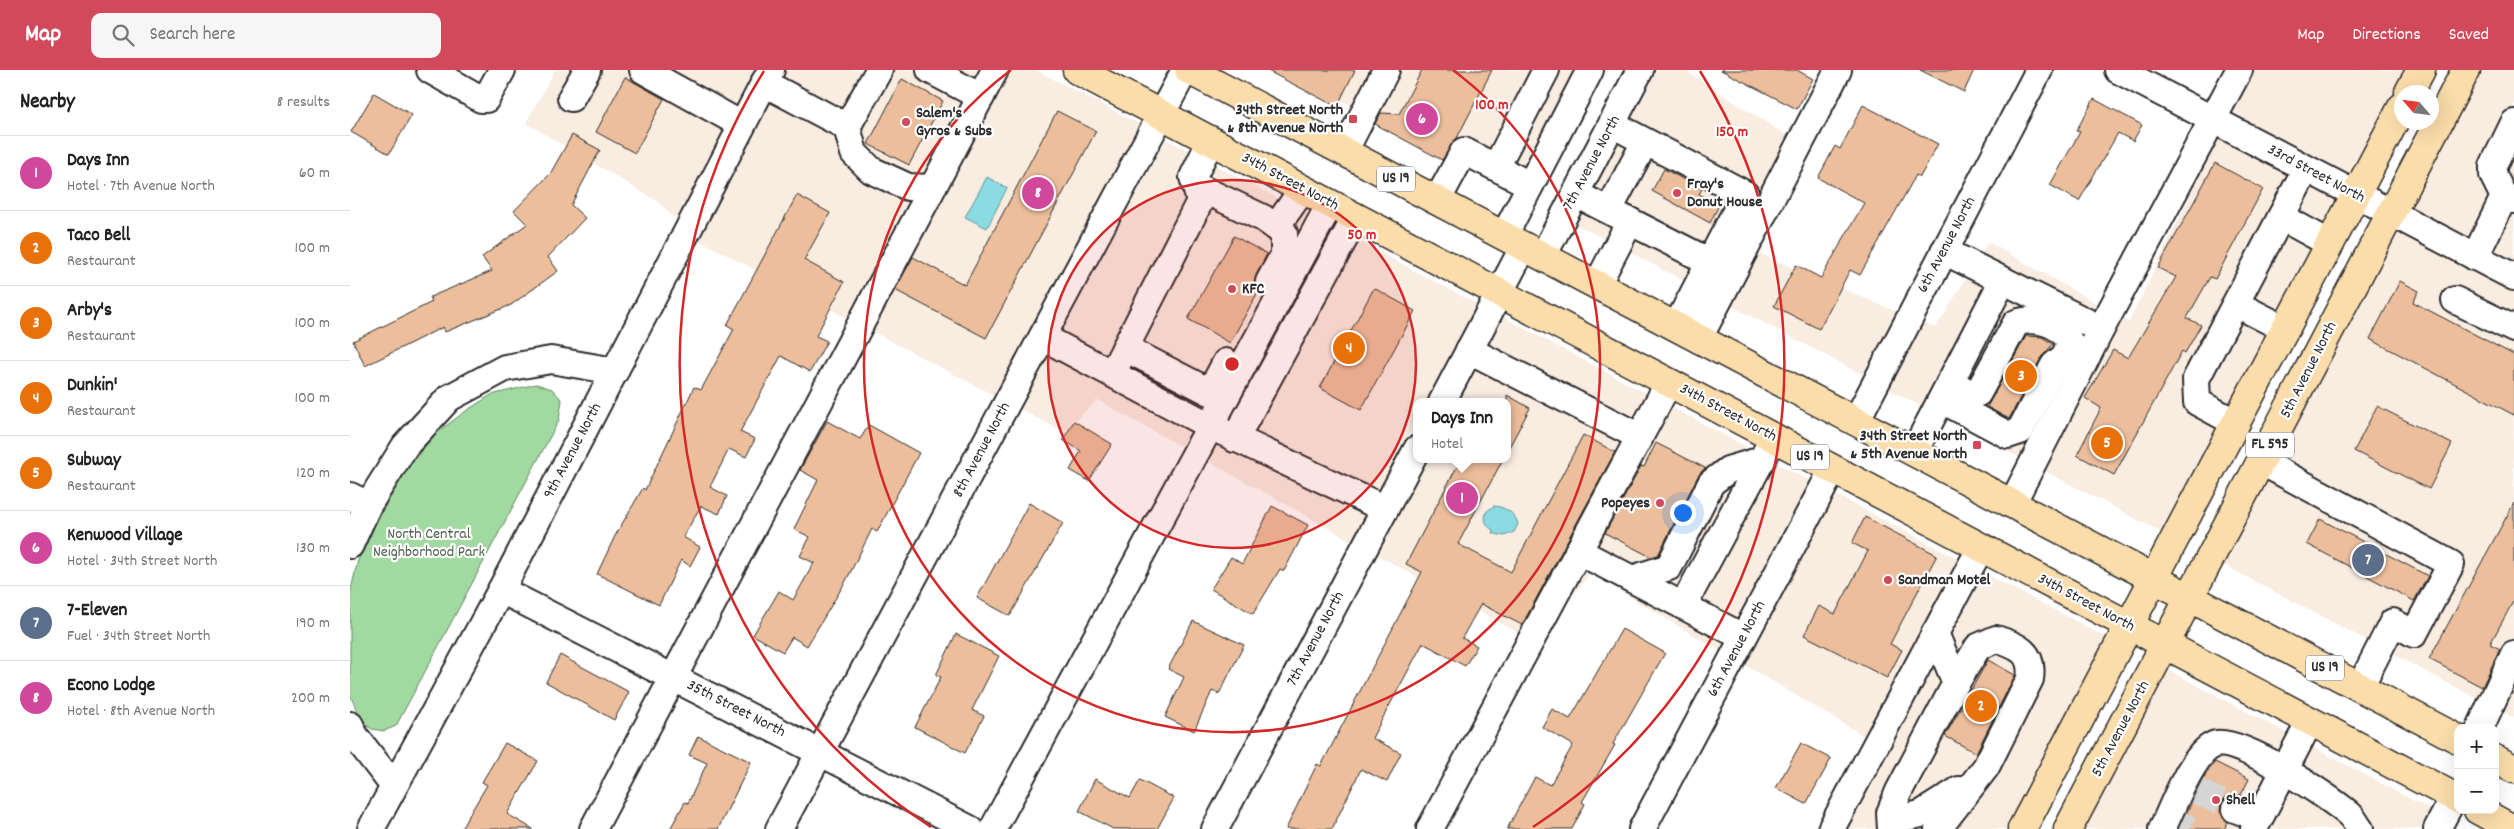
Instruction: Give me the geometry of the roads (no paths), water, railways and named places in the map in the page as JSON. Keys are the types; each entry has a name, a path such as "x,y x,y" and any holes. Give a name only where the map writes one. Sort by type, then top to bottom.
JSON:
{"main road":[{"name":"34th Street North","path":"1077,70 1669,382 1768,448 1832,469 2454,797"},
{"name":"US 19","path":"1187,70 2454,737"},
{"path":"2413,85 2421,70"},
{"name":"5th Avenue North","path":"2068,829 2466,70"},
{"name":"FL 595","path":"2156,579 2284,329 2394,122"},
{"path":"2022,829 2129,626 2156,579"},
{"path":"2499,761 2514,769"},
{"path":"2485,814 2513,829"}],"street":[{"path":"430,70 481,99 486,99 502,70"},
{"path":"571,98 587,70"},
{"path":"643,70 742,125"},
{"path":"847,128 879,70"},
{"path":"594,829 995,70"},
{"name":"8th Avenue North","path":"779,829 1187,70"},
{"path":"1344,152 1386,70"},
{"path":"1496,168 1546,70"},
{"name":"7th Avenue North","path":"1524,246 1530,185 1590,70"},
{"name":"7th Avenue North","path":"1444,398 1524,246 1576,194 1640,70"},
{"path":"1688,333 1838,70"},
{"name":"6th Avenue North","path":"1856,421 2039,70"},
{"name":"33rd Street North","path":"2118,70 2306,170 2514,277"},
{"path":"2012,504 2101,329 2239,70"},
{"path":"938,72 981,96"},
{"path":"767,77 847,128 854,153 871,170 908,187 932,188"},
{"name":"9th Avenue North","path":"371,829 393,785 501,590 767,77"},
{"path":"2475,257 2509,199 2493,176 2493,166 2514,123"},
{"path":"1612,124 1745,194 1710,262 1688,333"},
{"path":"1112,374 1200,202 1193,177 1211,140"},
{"path":"1597,285 1644,142"},
{"path":"1437,201 1464,151 1530,185"},
{"path":"2236,423 2197,402 2196,379 2306,170"},
{"path":"1196,186 1263,218 1284,233 1291,259"},
{"path":"1276,227 1303,189"},
{"path":"1576,194 1710,262"},
{"path":"993,829 1210,426 1244,346 1291,259 1330,204"},
{"path":"1235,439 1356,217"},
{"path":"2281,217 2329,243"},
{"path":"1944,251 2101,329"},
{"path":"1914,452 2003,280"},
{"path":"2455,300 2514,329"},
{"path":"2236,304 2284,329"},
{"path":"2028,319 2042,321 2067,335 2070,343 2065,356 2054,365 2020,431 2014,434 2008,435 1946,391 1978,393 2016,323 2028,319"},
{"path":"1043,337 1235,439 1385,509"},
{"path":"1125,348 1210,392 1244,346"},
{"path":"1469,350 1640,437"},
{"path":"350,545 359,500 449,398 505,368 551,360 615,371"},
{"path":"1430,829 1669,382"},
{"path":"1632,579 1669,567 1711,483 1728,470 1768,448"},
{"path":"1683,606 1768,448"},
{"name":"7th Avenue North","path":"1215,829 1413,456"},
{"path":"2262,462 2451,564 2414,634 2392,622 2360,686"},
{"name":"6th Avenue North","path":"1642,829 1832,469"},
{"path":"1831,829 1980,547"},
{"path":"1578,551 1744,637"},
{"name":"35th Street North","path":"501,590 970,829"},
{"path":"1935,632 1956,683"},
{"path":"1891,829 1890,813 1909,769 1978,647 1996,639 2013,645 2026,653 2032,666 2027,686 1986,767 1938,829"},
{"path":"2482,724 2514,654"},
{"path":"2235,809 2256,824 2310,721"},
{"path":"350,725 354,736 393,785"},
{"path":"2170,824 2190,788 2199,756 2216,744 2236,745 2284,770 2350,814 2360,829"},
{"path":"1894,804 1899,813 1907,817 1921,814 1956,793 1986,767"},
{"path":"2437,829 2454,801"}],"water":[{"path":"987,177 1007,188 987,228 965,217"},
{"path":"1494,506 1506,509 1515,517 1518,524 1514,532 1504,536 1492,533 1493,530 1487,525 1485,515"}],"tunnel":[{"path":"2197,791 2235,809"},
{"path":"2180,824 2190,829"}],"place":[{"name":"34th Street North & 8th Avenue North","path":"1353,119"},
{"name":"Kenwood Village","path":"1422,119"},
{"name":"Salem's Gyros & Subs","path":"906,122"},
{"name":"Econo Lodge","path":"1038,193"},
{"name":"Fray's Donut House","path":"1677,193"},
{"name":"KFC","path":"1232,289"},
{"name":"Dunkin'","path":"1349,348"},
{"name":"Arby's","path":"2021,376"},
{"name":"Subway","path":"2107,443"},
{"name":"34th Street North & 5th Avenue North","path":"1977,445"},
{"name":"Days Inn","path":"1462,498"},
{"name":"Popeyes","path":"1660,503"},
{"name":"7-Eleven","path":"2368,560"},
{"name":"Sandman Motel","path":"1888,580"},
{"name":"Taco Bell","path":"1981,706"},
{"name":"Shell","path":"2216,800"}],"park label":[{"name":"North Central Neighborhood Park","path":"429,543"}]}
